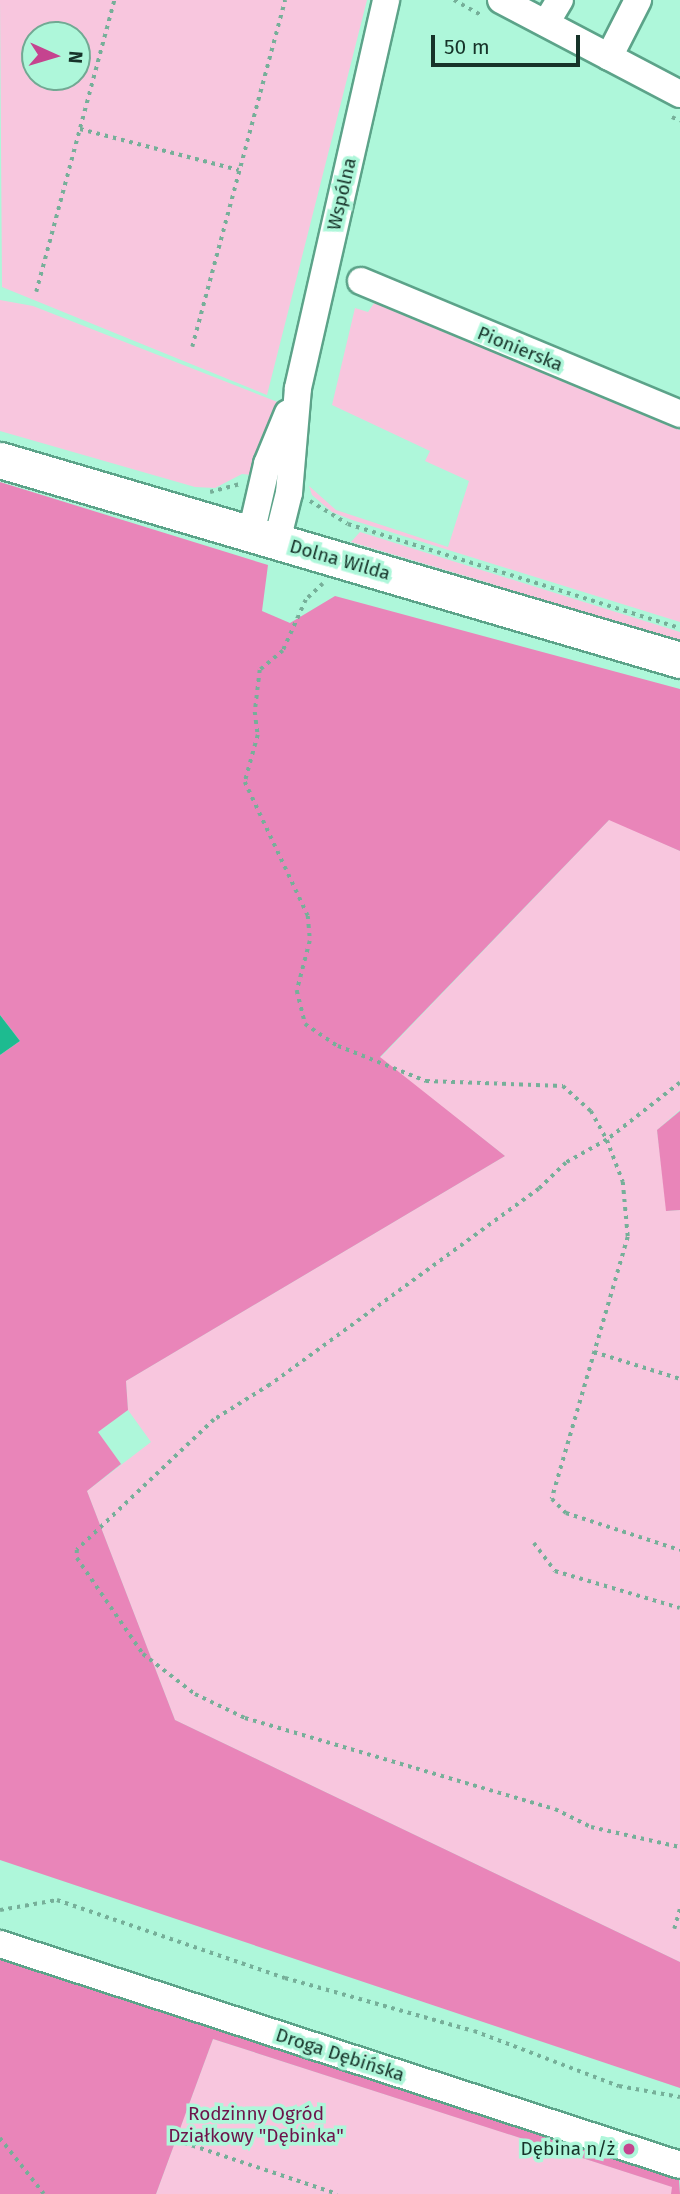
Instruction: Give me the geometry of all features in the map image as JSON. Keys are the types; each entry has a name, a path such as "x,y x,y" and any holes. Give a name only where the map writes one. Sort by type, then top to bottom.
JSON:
{"main road":[{"name":"Dolna Wilda","path":"0,460 680,660"}],"street":[{"name":"Wspólna","path":"264,537 262,487 298,388 386,0"},
{"path":"502,0 680,94"},
{"path":"546,23 560,0"},
{"path":"609,57 638,0"},
{"name":"Pionierska","path":"361,281 680,414"},
{"name":"Wspólna","path":"264,537 289,493 298,388"},
{"name":"Droga Dębińska","path":"0,1944 680,2165"}],"path":[{"path":"36,292 114,0"},
{"path":"192,347 285,0"},
{"path":"80,129 239,170"},
{"path":"203,493 236,483 262,487"},
{"path":"289,493 307,496 318,509 348,524 680,628"},
{"path":"338,559 332,580 306,600 283,651 260,670 255,712 258,735 245,782 308,916 310,941 297,991 305,1024 338,1046 426,1081 563,1086 591,1111 607,1140 623,1182 628,1237 557,1478 555,1507 680,1550"},
{"path":"680,1083 607,1140 566,1163 539,1189 270,1385 214,1420 77,1550 78,1558 143,1654 195,1694 245,1718 555,1809 591,1827 680,1847"},
{"path":"594,1352 680,1379"},
{"path":"534,1543 555,1571 680,1608"},
{"path":"0,1910 57,1900 285,1978 325,1985 474,2031 619,2085 680,2097"},
{"path":"674,1928 680,1908"},
{"path":"0,2138 44,2194"},
{"path":"176,2140 337,2194"}],"green space":[{"path":"0,0 367,0 267,395 2,287"},
{"path":"377,299 680,430 680,622 352,520 332,512 312,495 309,486 336,510 448,547 469,481 425,461 430,451 332,405 355,308 368,312"},
{"path":"0,300 33,306 280,403 252,475 242,474 215,488 195,487 0,431"},
{"path":"360,532 680,632 680,649 489,583 351,542"},
{"path":"610,819 680,851 680,1110 657,1130 667,1211 680,1210 680,1962 175,1720 87,1491 151,1442 128,1410 126,1381 505,1156 380,1058"},
{"name":"Rodzinny Ogród Działkowy \"Dębinka\"","path":"213,2039 673,2187 671,2194 156,2194"}],"shaded area":[{"path":"0,482 268,565 262,611 290,623 335,596 680,689 680,851 609,820 380,1057 505,1156 126,1381 128,1410 98,1432 121,1464 87,1491 175,1720 680,1962 680,2088 0,1860 0,1055 20,1041 0,1015"},
{"path":"0,1015 20,1041 0,1055"},
{"path":"680,1111 680,1210 666,1211 657,1130"},
{"path":"0,1953 679,2180 680,2194 671,2194 672,2187 213,2039 156,2194 0,2194"}],"place":[{"name":"Dębina n/ż","path":"629,2149"}]}
